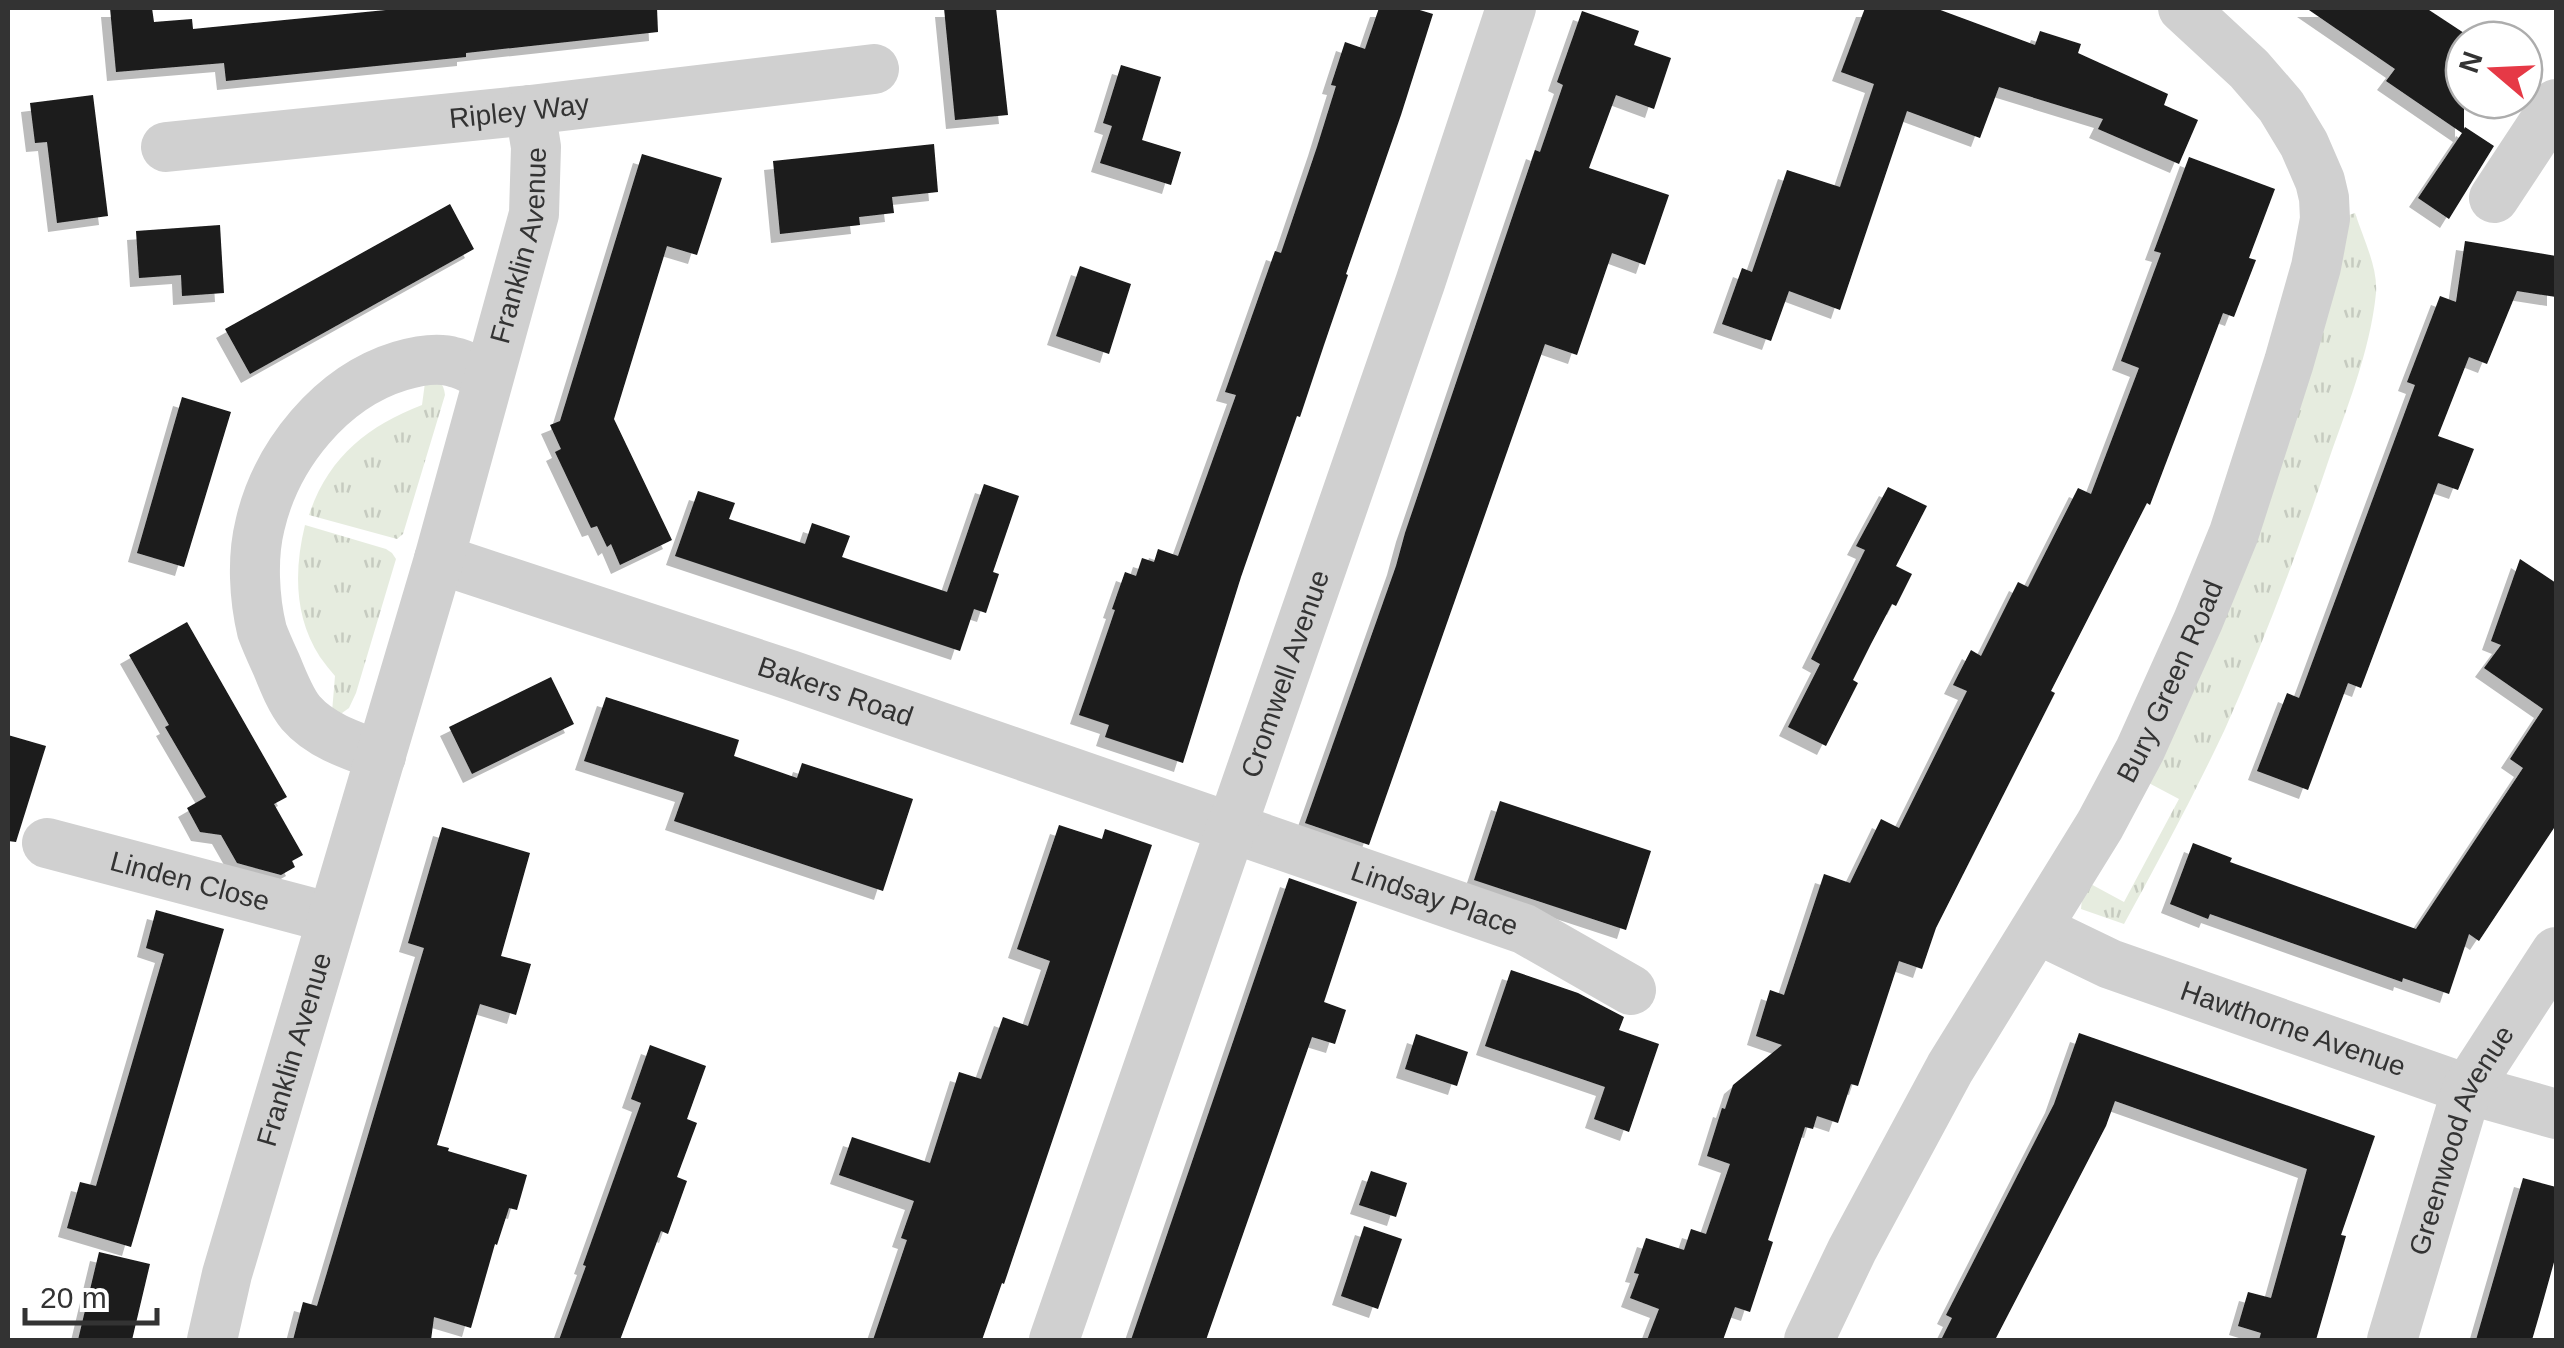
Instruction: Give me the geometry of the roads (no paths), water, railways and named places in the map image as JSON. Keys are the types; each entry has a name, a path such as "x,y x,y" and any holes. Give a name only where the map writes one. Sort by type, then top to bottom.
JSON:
{"street":[{"name":"Cromwell Avenue","path":"1054,1340 1512,8"},
{"name":"Bury Green Road","path":"1809,1340 1860,1234 1950,1068 2100,825 2140,750 2234,532 2294,343 2322,240 2324,198 2320,181 2304,144 2280,106 2249,69 2183,8"},
{"name":"Ripley Way","path":"166,148 874,69"},
{"path":"2494,198 2556,104"},
{"name":"Franklin Avenue","path":"212,1340 227,1274 439,559 534,214 536,147 530,110"},
{"name":"Franklin Avenue","path":"381,756 336,738 300,712 262,631 255,564 259,527 274,485 296,446 336,401 360,384 412,362 432,360 454,362 488,377"},
{"name":"Bakers Road","path":"439,559 1232,828"},
{"name":"Lindsay Place","path":"1232,828 1524,929 1631,990"},
{"name":"Linden Close","path":"47,844 331,918"},
{"name":"Hawthorne Avenue","path":"2039,926 2110,964 2467,1089 2556,1114"},
{"name":"Greenwood Avenue","path":"2392,1340 2467,1089 2556,952"}]}
